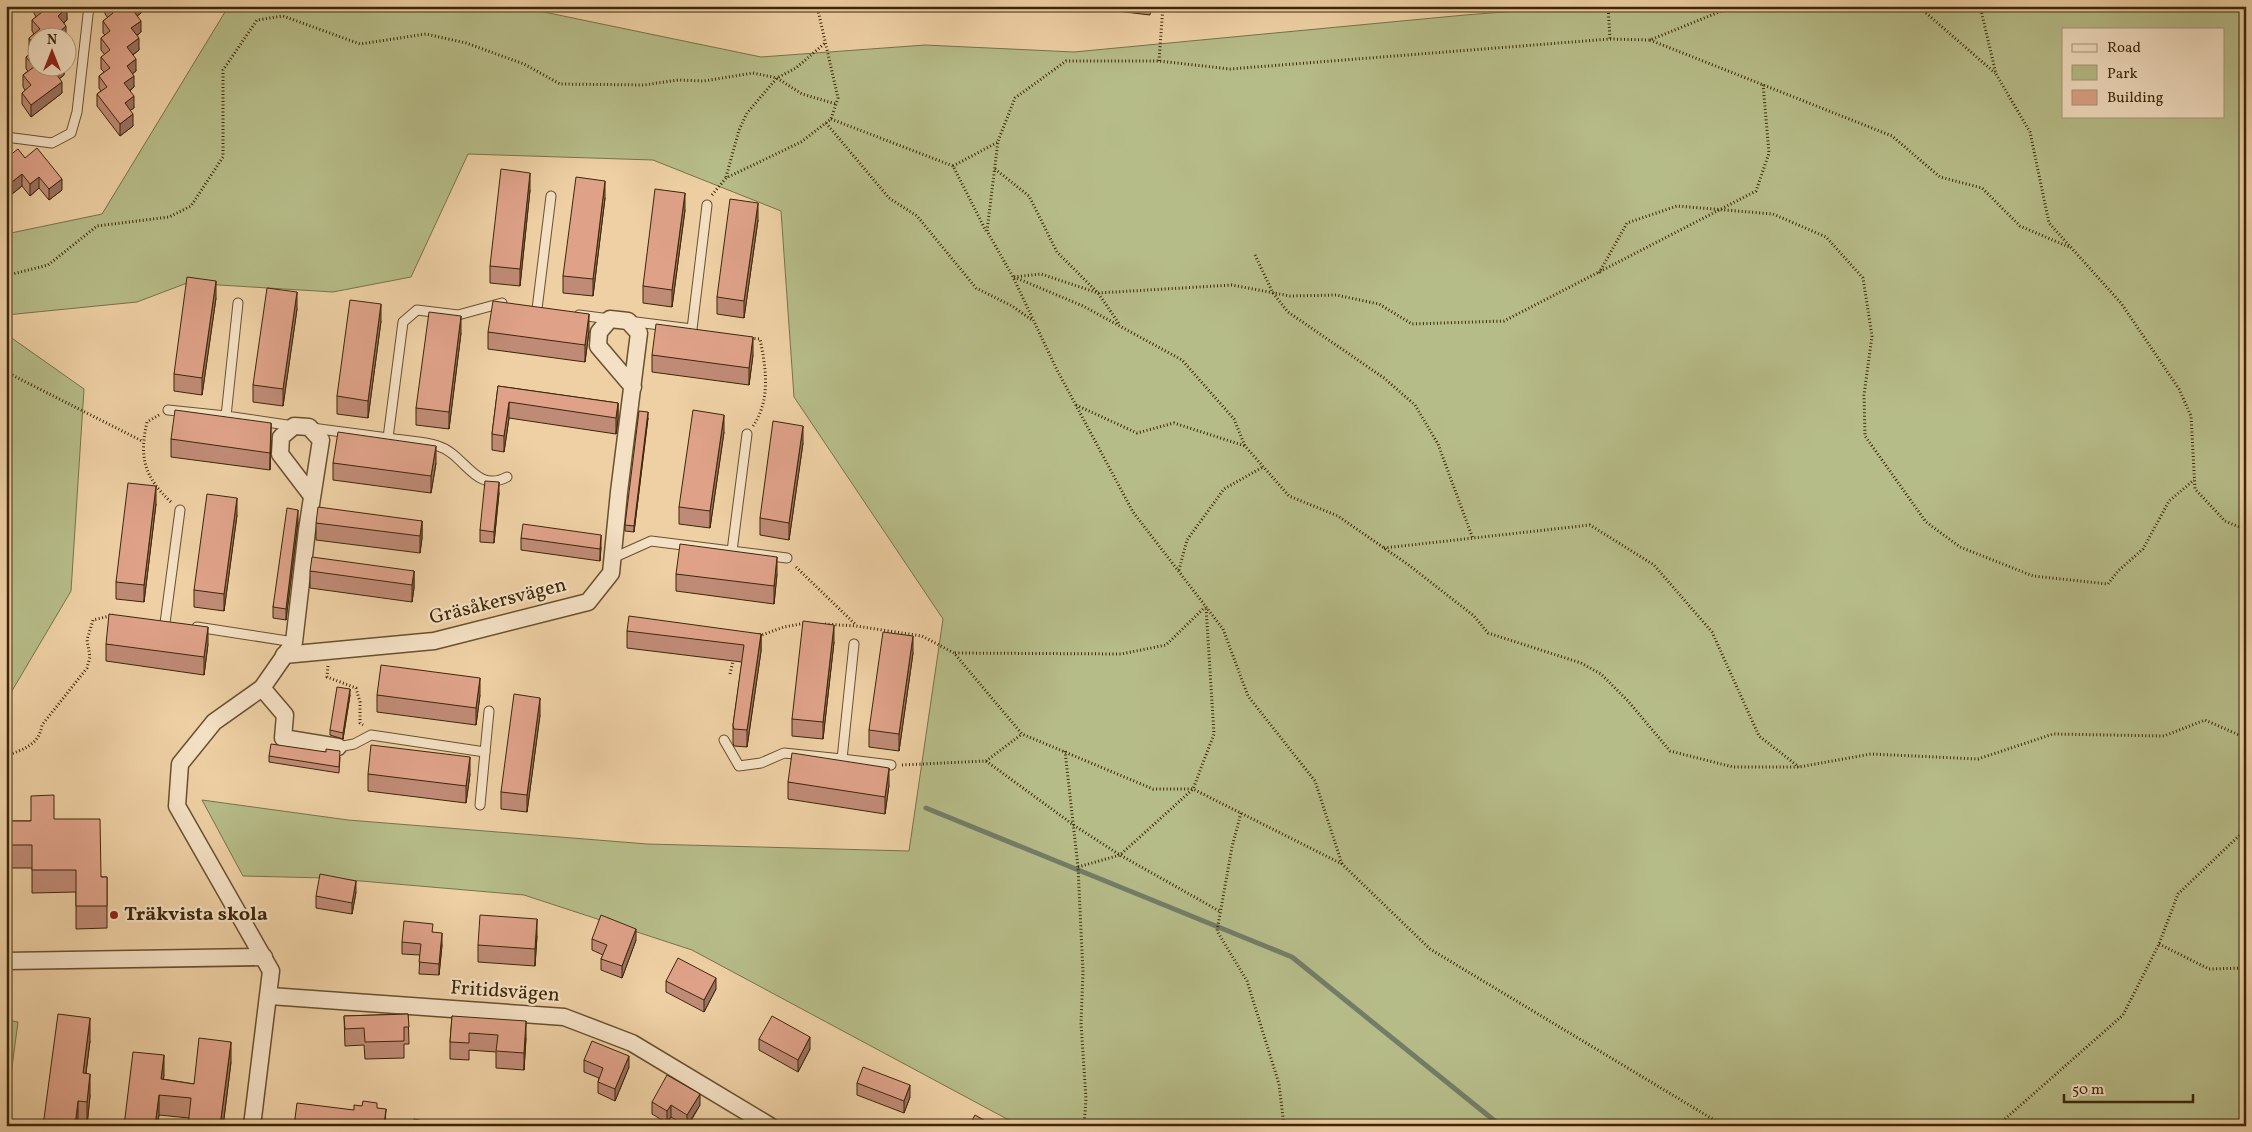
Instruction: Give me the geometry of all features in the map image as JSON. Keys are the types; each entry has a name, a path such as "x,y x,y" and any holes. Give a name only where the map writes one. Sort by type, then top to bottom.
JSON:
{"street":[{"path":"628,321 610,319 599,332 598,346 633,387"},
{"name":"Gräsåkersvägen","path":"284,655 434,641 588,602 611,572 613,558 639,333 628,321"},
{"path":"252,1126 270,996 271,971 177,806 180,764 214,722 262,688 294,642 312,496 321,440 302,427 281,437 280,454 312,496"},
{"path":"262,688 285,715 283,738 338,747"},
{"path":"6,961 264,957"},
{"name":"Fritidsvägen","path":"270,996 564,1017 632,1043 770,1126"}],"lane":[{"path":"6,137 52,143 71,133 77,112 89,6"},
{"path":"537,309 552,196"},
{"path":"692,329 707,205"},
{"path":"226,416 238,303"},
{"path":"388,438 403,322 417,310 458,315 500,303 510,305"},
{"path":"574,314 610,319"},
{"path":"628,321 702,330"},
{"path":"168,410 226,416 439,446 454,454 482,480 499,482 508,477"},
{"path":"732,551 746,434"},
{"path":"175,624 161,622 180,510"},
{"path":"613,558 652,541 787,558"},
{"path":"185,626 294,642"},
{"path":"842,759 854,644"},
{"path":"480,805 488,711"},
{"path":"338,747 354,744 371,735 485,752"},
{"path":"724,740 739,766 762,763 784,753 890,765"}],"path":[{"path":"726,178 801,142 831,119 838,98 817,6"},
{"path":"1159,61 1163,6"},
{"path":"1608,6 1610,39"},
{"path":"1650,40 1734,6"},
{"path":"1918,6 1996,74"},
{"path":"1980,6 1996,74 2030,132 2049,223 2121,303 2179,389 2191,416 2195,489 2225,521 2246,530"},
{"path":"6,279 9,275 48,265 97,226 169,217 191,206 223,156 223,70 257,20 283,16 360,44 426,34 466,43 524,64 560,84 644,85 678,80 704,82 753,74 777,78 802,94 836,104"},
{"path":"987,231 998,141 1016,98 1066,61 1159,61 1230,69 1610,39 1650,40 1892,136 1940,178 1982,188 2020,226 2070,247"},
{"path":"707,205 726,178 739,130 747,113 777,78 796,68 825,42"},
{"path":"1013,277 1041,274 1098,294 1232,285 1290,296 1336,296 1378,304 1412,324 1504,321 1756,191 1769,153 1763,84"},
{"path":"831,119 953,166 1013,277 1076,404 1133,512 1223,629 1248,696 1316,781 1342,864"},
{"path":"826,123 889,198 917,216 976,288 1012,306 1034,321"},
{"path":"953,166 998,141"},
{"path":"994,169 1029,196 1056,252 1098,294 1122,328"},
{"path":"1599,273 1627,223 1677,206 1774,214 1826,237 1863,278 1872,336 1864,396 1865,436 1926,522 1960,547 2033,576 2108,584 2118,570 2143,549 2169,501 2194,480"},
{"path":"1256,254 1273,293 1288,312 1384,378 1415,405 1438,444 1473,539"},
{"path":"1013,277 1083,306 1182,360 1234,419 1245,446 1289,496 1338,516 1474,616 1488,633 1582,663 1601,674 1628,701 1670,751 1733,767 1799,767 1871,754 1978,759 2053,734 2164,736 2205,720 2246,738"},
{"path":"746,434 758,419 766,382 760,339 750,338"},
{"path":"6,372 142,441"},
{"path":"1076,404 1137,433 1174,423 1245,446"},
{"path":"168,410 147,422 142,441 144,465 153,484 180,510"},
{"path":"1179,570 1187,540 1224,490 1263,467"},
{"path":"1383,548 1590,525 1654,565 1712,632 1759,736 1799,767"},
{"path":"787,558 856,626"},
{"path":"954,653 1121,654 1166,645 1206,607"},
{"path":"1078,867 1120,855 1193,789 1214,734 1206,607"},
{"path":"6,756 31,746 41,735 42,725 87,668 90,657 87,640 93,620 114,615"},
{"path":"751,641 784,627 807,623"},
{"path":"817,623 856,626 922,636 954,653 1022,734 1153,789 1193,789 1342,864 1430,949 1724,1126"},
{"path":"329,651 326,677 356,688 360,702 360,723 371,735"},
{"path":"730,674 736,652"},
{"path":"890,765 986,761 1022,734"},
{"path":"1066,751 1078,867 1083,973 1081,1023 1086,1099 1084,1126"},
{"path":"986,761 1075,826 1120,855 1221,912"},
{"path":"1241,813 1232,847 1217,931 1247,981 1279,1084 1284,1126"},
{"path":"1997,1126 2123,1015 2159,944 2178,894 2246,829"},
{"path":"2159,944 2209,968 2246,968"}],"green space":[{"path":"255,6 515,6 761,57 925,45 1074,52 1465,15 1581,6 2246,6 2246,1126 1020,1126 692,950 524,895 326,878 243,876 202,800 348,820 647,844 909,851 943,619 794,397 781,211 653,160 468,154 411,277 333,292 187,283 137,302 6,315 6,234 102,214 225,12"},
{"path":"6,334 84,389 71,591 6,701"},
{"path":"6,1020 18,1022 6,1112"}],"building":[{"path":"37,6 66,6 67,8 58,16 66,26 64,28 39,28 32,20 42,12"},
{"path":"108,6 135,6 132,9 141,21 131,28 139,38 127,47 136,59 127,66 134,76 124,83 134,96 125,103 133,114 120,124 97,94 107,87 99,76 110,68 101,57 110,50 101,38 110,31 103,21 113,13"},
{"path":"28,71 28,78 59,78 62,82 31,105 22,93 31,85 23,75"},
{"path":"37,148 62,179 49,189 39,177 30,184 22,174 12,182 6,176 6,153 9,156 18,149 25,158"},
{"path":"501,169 530,173 520,269 490,266"},
{"path":"576,177 605,181 593,279 563,276"},
{"path":"655,189 685,193 672,290 643,286"},
{"path":"730,199 758,203 744,301 717,297"},
{"path":"187,277 216,281 202,378 174,374"},
{"path":"267,288 297,292 283,389 253,385"},
{"path":"350,300 381,304 368,401 337,396"},
{"path":"493,301 589,314 585,345 488,332"},
{"path":"429,312 461,316 449,412 416,408"},
{"path":"656,324 753,337 749,368 652,355"},
{"path":"498,386 618,403 616,418 509,402 504,436 492,434"},
{"path":"175,410 271,423 270,453 171,439"},
{"path":"693,410 724,415 710,511 679,507"},
{"path":"639,411 648,412 634,526 625,525"},
{"path":"773,421 803,426 789,523 760,518"},
{"path":"338,432 436,446 431,476 333,463"},
{"path":"485,481 499,482 494,532 480,530"},
{"path":"128,483 156,486 144,585 116,582"},
{"path":"207,494 237,498 224,594 194,590"},
{"path":"318,507 422,521 420,536 316,523"},
{"path":"287,508 298,510 286,609 273,607"},
{"path":"523,524 601,535 600,549 521,538"},
{"path":"680,544 777,557 774,586 676,574"},
{"path":"312,557 414,571 412,585 310,571"},
{"path":"109,614 208,627 204,657 106,644"},
{"path":"629,616 761,634 747,730 734,729 733,725 744,645 627,631"},
{"path":"803,621 834,625 823,722 792,719"},
{"path":"883,632 913,636 899,734 869,730"},
{"path":"381,665 480,678 476,708 377,695"},
{"path":"337,687 350,689 343,733 330,730"},
{"path":"514,694 540,698 527,795 501,792"},
{"path":"271,744 326,752 326,749 340,751 339,767 269,756"},
{"path":"371,745 470,757 466,786 368,774"},
{"path":"792,753 889,768 885,797 788,782"},
{"path":"54,795 54,819 100,819 101,877 107,877 107,906 76,906 76,870 32,870 32,845 6,845 6,821 31,821 31,796"},
{"path":"320,874 356,881 352,903 316,896"},
{"path":"480,915 537,919 535,949 478,945"},
{"path":"601,915 636,929 622,966 601,959 607,945 592,939"},
{"path":"404,921 433,924 432,932 442,933 439,964 419,962 421,944 402,942"},
{"path":"678,958 716,978 704,1000 666,981"},
{"path":"58,1014 90,1018 83,1073 90,1074 87,1102 78,1101 75,1126 43,1126"},
{"path":"408,1014 409,1027 404,1027 404,1041 365,1042 364,1028 345,1029 344,1016"},
{"path":"452,1016 526,1021 524,1053 496,1051 498,1035 469,1033 469,1043 450,1042"},
{"path":"772,1016 810,1037 798,1060 759,1039"},
{"path":"199,1038 231,1042 220,1126 188,1126 191,1098 159,1095 155,1126 124,1126 133,1052 164,1055 161,1079 194,1084"},
{"path":"592,1041 629,1056 615,1089 598,1082 603,1068 584,1060"},
{"path":"863,1067 910,1085 904,1101 857,1083"},
{"path":"667,1075 700,1094 687,1115 671,1105 667,1111 652,1102"},
{"path":"363,1101 377,1103 377,1108 386,1109 384,1126 294,1126 297,1103 354,1110 354,1105 362,1106"},
{"path":"975,1115 994,1126 969,1126"},
{"path":"414,1119 448,1126 413,1126"}],"waterway":[{"path":"926,808 1292,957 1501,1126"}],"place":[{"name":"Träkvista skola","path":"114,915"}]}
